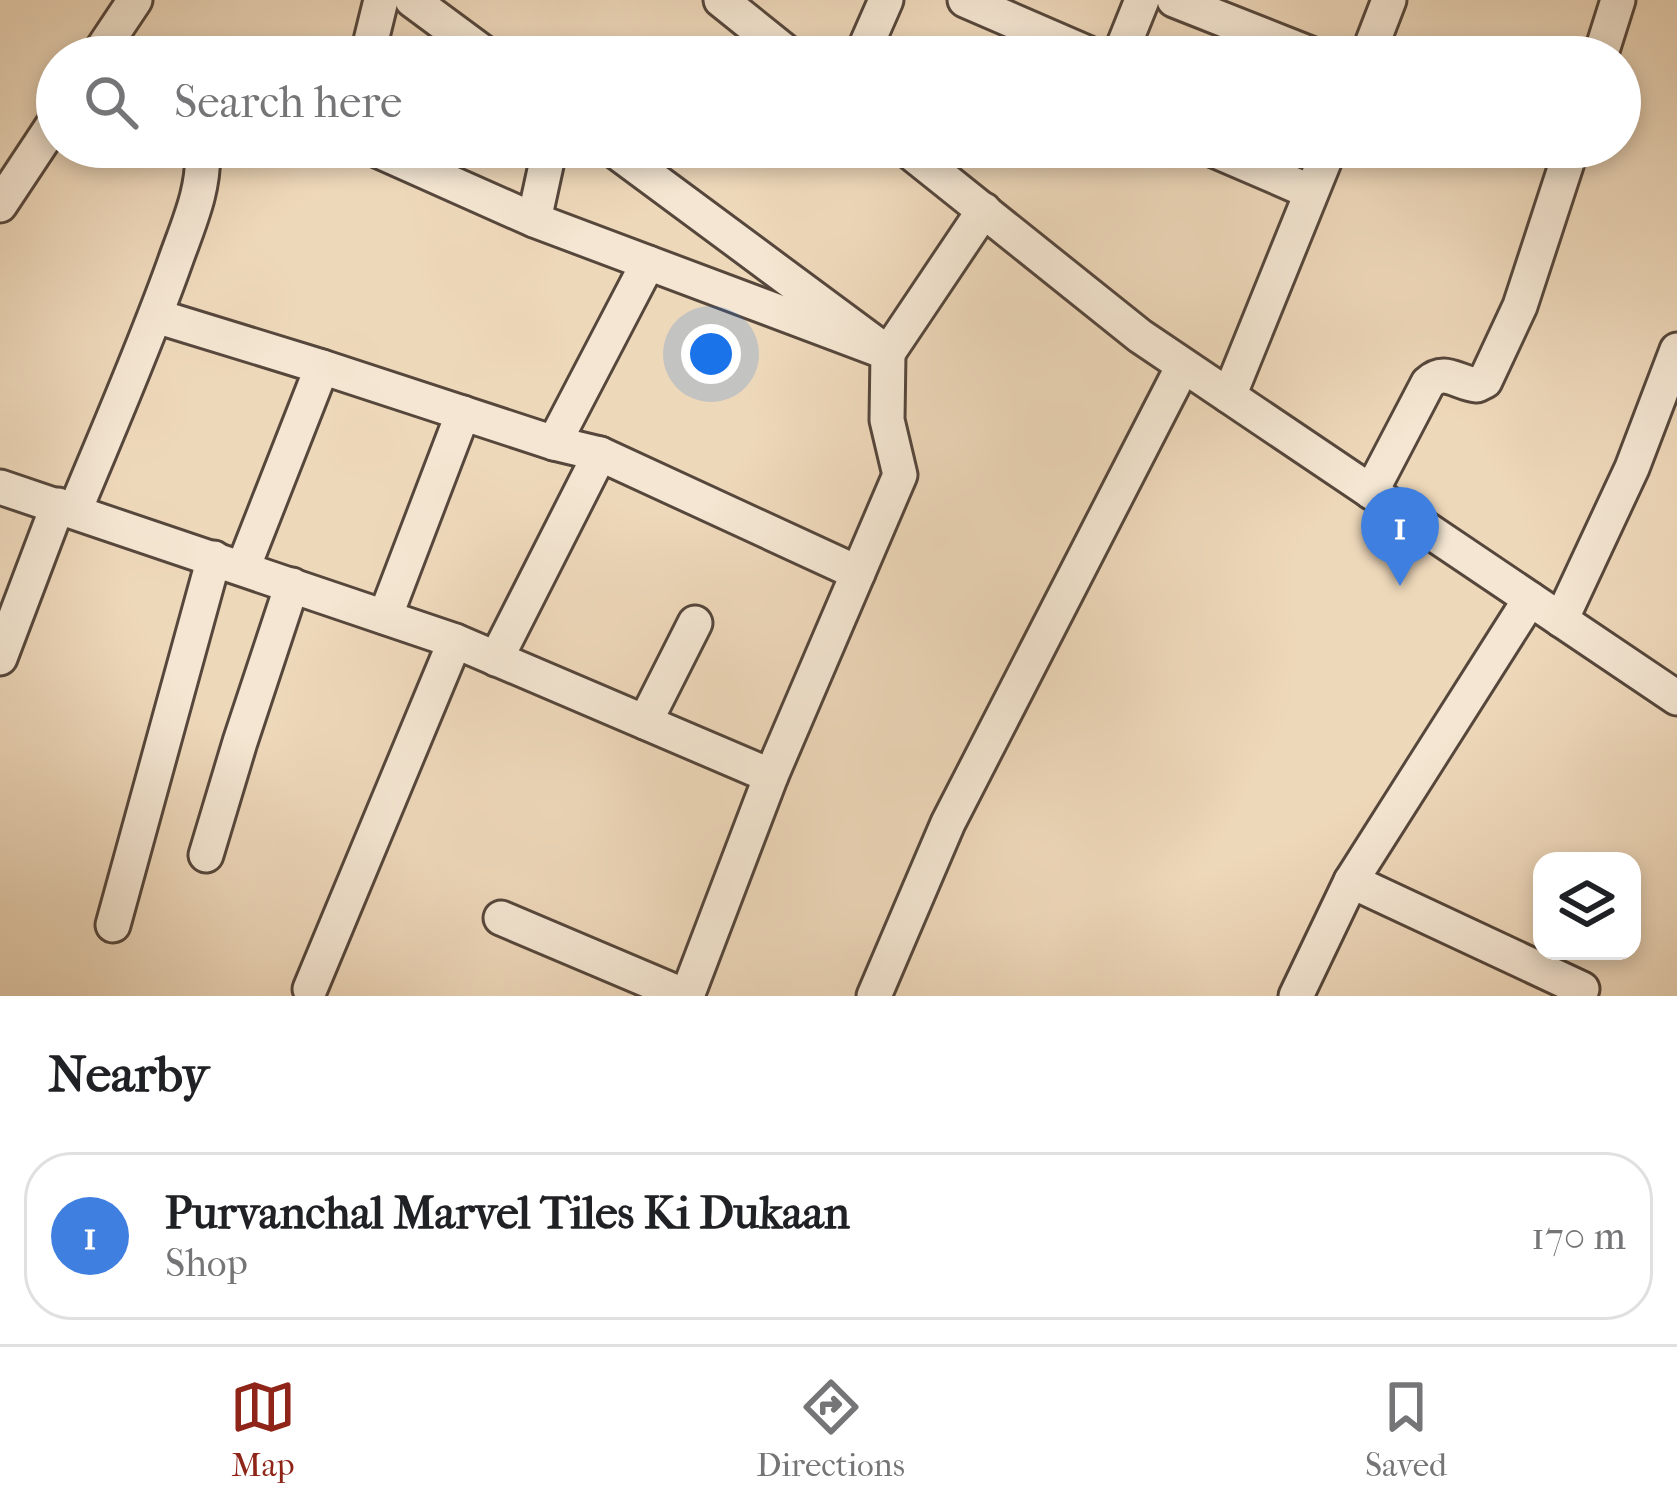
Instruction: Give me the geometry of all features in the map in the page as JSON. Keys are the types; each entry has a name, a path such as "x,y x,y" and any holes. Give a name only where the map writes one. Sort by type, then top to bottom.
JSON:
{"street":[{"path":"111,36 135,0"},
{"path":"372,36 381,0"},
{"path":"412,0 461,36"},
{"path":"721,0 766,36"},
{"path":"870,36 886,0"},
{"path":"965,0 1048,36"},
{"path":"1127,36 1142,0"},
{"path":"1174,0 1265,36"},
{"path":"1375,36 1389,0"},
{"path":"1607,36 1618,0"},
{"path":"0,206 36,150"},
{"path":"0,658 155,316 197,200 203,168"},
{"path":"417,168 534,220 888,353"},
{"path":"534,220 545,168"},
{"path":"638,168 888,353"},
{"path":"931,168 1140,336 1677,698"},
{"path":"1254,168 1311,193"},
{"path":"1228,396 1321,168"},
{"path":"1371,492 1428,383 1444,374 1469,384 1485,381 1520,306 1565,168"},
{"path":"501,918 686,996 771,776 900,475 887,420 888,353 984,210"},
{"path":"554,442 648,263"},
{"path":"155,316 600,454 858,573"},
{"path":"1561,620 1632,468 1677,350"},
{"path":"874,996 948,823 1184,366"},
{"path":"113,925 228,563 322,367"},
{"path":"385,616 463,413"},
{"path":"496,658 600,454"},
{"path":"0,487 455,641 771,776"},
{"path":"206,855 292,585"},
{"path":"1296,996 1351,881 1530,599"},
{"path":"645,722 695,622"},
{"path":"310,989 455,641"},
{"path":"1351,881 1582,989"}],"place":[{"name":"Purvanchal Marvel Tiles Ki Dukaan","path":"1400,586"}]}
